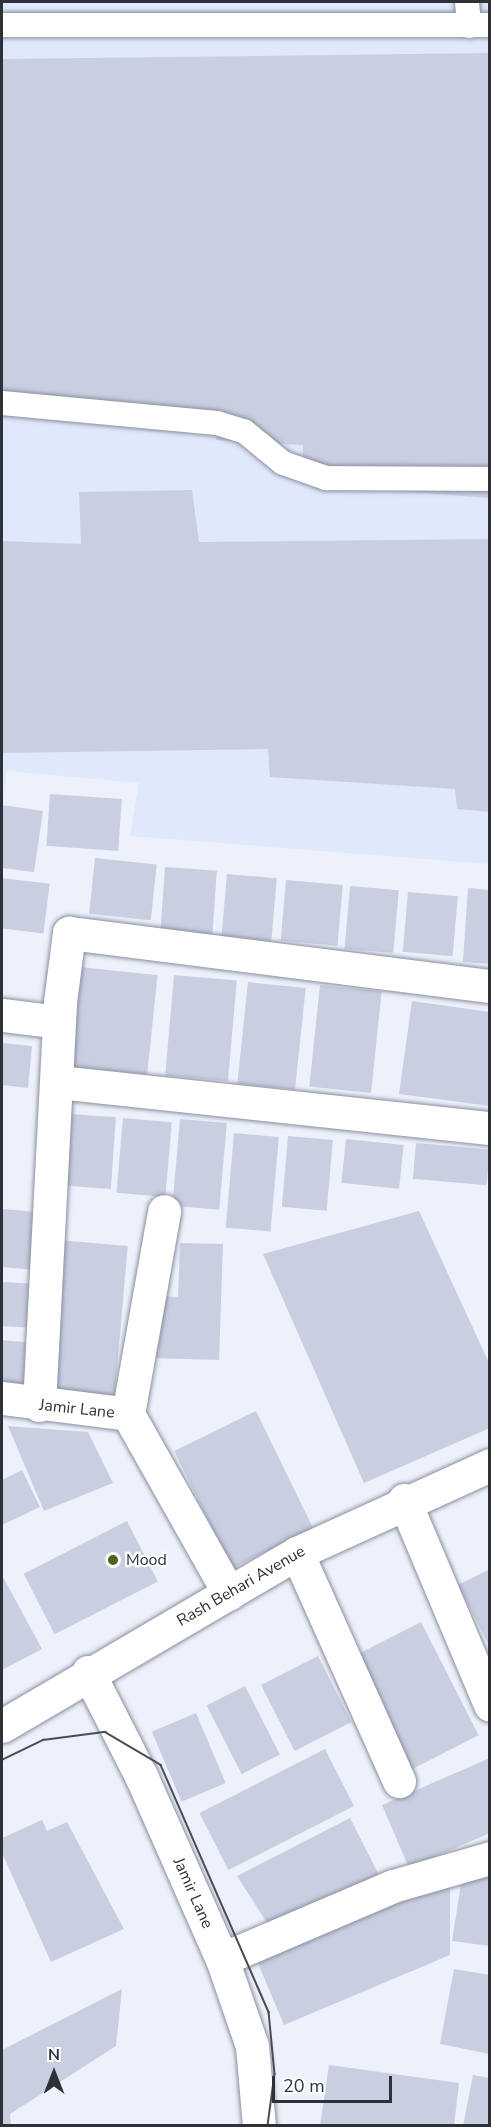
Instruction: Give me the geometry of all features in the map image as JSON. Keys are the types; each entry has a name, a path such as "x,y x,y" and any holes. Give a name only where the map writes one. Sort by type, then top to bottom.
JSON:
{"street":[{"path":"39,1405 58,1082 59,1022 69,933 489,986"},
{"path":"2,1015 59,1022"},
{"path":"58,1082 489,1128"},
{"path":"128,1414 164,1211"},
{"name":"Jamir Lane","path":"2,1398 39,1405 128,1414 229,1593"},
{"name":"Rash Behari Avenue","path":"2,1726 88,1672 297,1553 404,1500 489,1465"},
{"path":"404,1500 489,1705"},
{"path":"297,1553 399,1781"},
{"name":"Jamir Lane","path":"88,1672 142,1778 222,1959 252,2046 260,2126"},
{"path":"222,1959 393,1886 489,1858"}],"lane":[{"path":"2,25 479,26 467,2"},
{"path":"2,403 218,423 244,430 283,463 326,478 489,479"}],"shaded area":[{"path":"2,2 489,2 489,864 130,836 139,783 7,771 2,812"}],"building":[{"path":"490,53 490,498 303,484 303,445 216,440 220,411 2,411 2,59"},
{"path":"192,490 199,542 490,539 490,812 457,809 455,789 270,777 268,749 2,753 2,541 81,544 79,492"},
{"path":"50,794 122,799 118,851 46,846"},
{"path":"2,805 43,811 34,872 2,868"},
{"path":"95,858 157,864 151,920 89,914"},
{"path":"165,867 217,871 212,934 161,931"},
{"path":"227,874 277,878 271,941 222,937"},
{"path":"2,878 50,884 44,933 2,928"},
{"path":"286,880 343,885 337,946 281,941"},
{"path":"350,886 399,890 393,953 345,949"},
{"path":"468,888 490,890 490,964 463,962"},
{"path":"408,892 458,896 453,956 403,952"},
{"path":"80,967 158,975 147,1075 70,1066"},
{"path":"174,975 237,980 228,1081 165,1076"},
{"path":"248,982 306,988 295,1090 237,1083"},
{"path":"320,985 382,991 371,1093 309,1086"},
{"path":"412,1001 490,1012 490,1106 399,1094"},
{"path":"2,1043 32,1046 28,1088 2,1085"},
{"path":"70,1114 116,1117 111,1189 65,1186"},
{"path":"123,1118 172,1122 165,1197 116,1193"},
{"path":"180,1119 227,1123 219,1210 172,1206"},
{"path":"234,1133 279,1137 271,1232 226,1228"},
{"path":"288,1136 333,1140 327,1211 282,1207"},
{"path":"346,1139 404,1145 399,1189 341,1183"},
{"path":"416,1143 490,1149 487,1185 413,1179"},
{"path":"2,1209 39,1212 34,1270 2,1267"},
{"path":"419,1211 490,1365 490,1428 364,1483 263,1254"},
{"path":"59,1240 128,1246 114,1399 46,1393"},
{"path":"180,1243 223,1244 219,1360 149,1358 151,1296 178,1297"},
{"path":"2,1282 38,1284 36,1328 2,1326"},
{"path":"2,1340 32,1343 27,1395 2,1393"},
{"path":"256,1411 313,1529 232,1569 174,1451"},
{"path":"8,1426 88,1432 113,1483 44,1511"},
{"path":"22,1470 40,1507 2,1525 2,1480"},
{"path":"127,1521 158,1582 55,1634 24,1574"},
{"path":"490,1569 490,1647 458,1585"},
{"path":"2,1575 42,1649 2,1670"},
{"path":"421,1622 479,1735 406,1772 348,1659"},
{"path":"318,1656 352,1722 295,1751 261,1685"},
{"path":"245,1686 280,1755 242,1774 207,1706"},
{"path":"196,1713 226,1783 182,1802 152,1732"},
{"path":"325,1749 354,1806 228,1870 199,1813"},
{"path":"490,1758 490,1833 409,1868 382,1805"},
{"path":"350,1818 382,1881 269,1926 237,1876"},
{"path":"42,1820 47,1831 67,1822 124,1929 51,1962 2,1853 2,1838"},
{"path":"463,1871 490,1875 490,1946 452,1941"},
{"path":"450,1874 450,1955 284,2025 254,1954"},
{"path":"454,1969 490,1975 490,2054 440,2044"},
{"path":"122,1989 116,2046 10,2114 11,2126 2,2126 2,2050"},
{"path":"329,2065 459,2083 454,2126 320,2126"},
{"path":"473,2075 490,2078 490,2126 463,2126"}],"tram line":[{"path":"2,1760 43,1740 105,1732 161,1765 269,2012 275,2074 268,2126"}],"place":[{"name":"Mood","path":"113,1560"}]}
